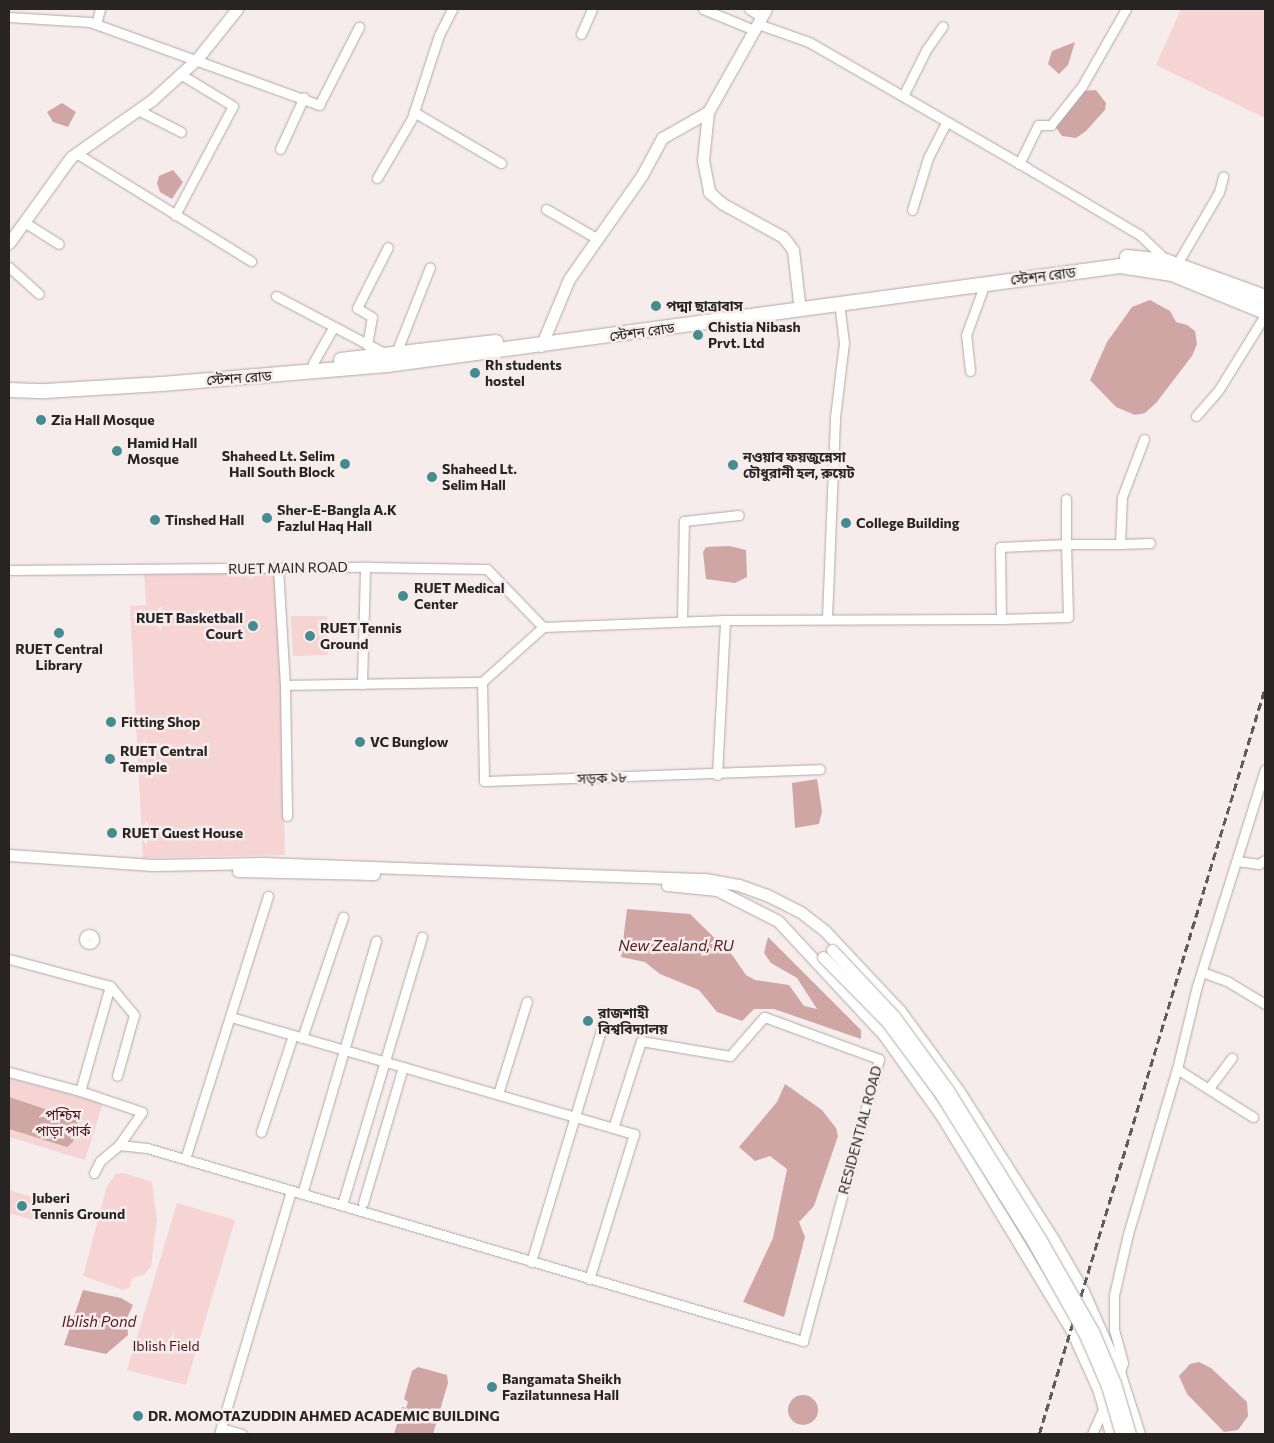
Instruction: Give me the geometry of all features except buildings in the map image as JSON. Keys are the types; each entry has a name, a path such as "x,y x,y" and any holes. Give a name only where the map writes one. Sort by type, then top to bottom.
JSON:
{"main road":[{"path":"9,243 76,153 138,110 197,59 237,9"},
{"path":"760,20 708,112 703,160 709,192 723,204 783,237 793,250 799,302"},
{"path":"543,342 569,279 642,175 662,138 708,112"},
{"name":"স্টেশন রোড","path":"9,382 68,382 312,364 391,354 543,342 799,302 1118,257 1172,266 1265,297"},
{"name":"স্টেশন রোড","path":"9,390 45,391 308,372 839,305 986,283 1120,266 1172,266 1265,313"},
{"path":"1242,290 1265,290"},
{"path":"9,855 153,865 263,863 705,879 739,885 768,895 802,913 825,931 900,1011 958,1090 1053,1239 1082,1291 1120,1374 1139,1434"},
{"path":"9,863 153,872 243,871 676,885 717,890 778,921 828,953 894,1016 948,1090 1041,1240 1093,1331 1116,1383 1130,1434"},
{"path":"802,913 828,953 887,1022 940,1096 1034,1244 1085,1335 1107,1386 1121,1434"},
{"path":"778,921 884,1035 943,1118 1084,1352 1104,1408 1110,1434"}],"street":[{"path":"96,24 100,9"},
{"path":"377,178 414,112 439,35 452,9"},
{"path":"581,34 592,9"},
{"path":"703,9 760,20 809,42 1140,235 1172,266 1219,192 1223,177"},
{"path":"749,9 760,20"},
{"path":"1018,164 1038,125 1051,125 1082,86 1126,9"},
{"path":"9,17 96,24 304,97 319,105 359,27"},
{"path":"902,96 926,50 943,26"},
{"path":"175,215 232,106 180,74"},
{"path":"280,149 304,97"},
{"path":"138,110 182,132"},
{"path":"414,112 501,163"},
{"path":"912,210 928,158 946,123"},
{"path":"76,153 251,261"},
{"path":"546,209 598,239"},
{"path":"24,222 59,244"},
{"path":"367,345 372,317 358,308 388,246"},
{"path":"9,267 39,294"},
{"path":"276,296 333,328 367,345 391,354 430,267"},
{"path":"970,371 966,335 986,283"},
{"path":"827,618 835,417 844,343 839,305"},
{"path":"1196,416 1218,391 1265,313"},
{"path":"312,364 333,328"},
{"path":"1120,544 1122,497 1144,439"},
{"path":"285,685 482,682 543,627 682,621 827,618 1068,618 1066,499"},
{"path":"682,621 684,521 740,515"},
{"path":"1001,619 1000,547 1150,543"},
{"path":"362,684 365,567"},
{"name":"RUET MAIN ROAD","path":"9,570 365,567 487,569 543,627"},
{"path":"278,568 285,685 287,816"},
{"path":"718,774 725,620"},
{"name":"সড়ক ১৮","path":"482,682 484,781 820,769"},
{"path":"1092,1434 1120,1374 1123,1363 1114,1330 1114,1295 1128,1234 1177,1069 1202,972 1265,770"},
{"path":"1236,861 1258,864 1265,860"},
{"path":"185,1159 268,896"},
{"path":"261,1132 343,917"},
{"path":"342,1205 422,938"},
{"path":"302,1194 376,941"},
{"path":"9,959 110,986 134,1015 117,1076"},
{"path":"1202,972 1227,981 1265,1004"},
{"path":"80,1091 110,986"},
{"path":"498,1094 527,1001"},
{"path":"531,1262 607,1011"},
{"path":"119,1145 147,1148 589,1279 634,1134 231,1017"},
{"name":"RESIDENTIAL ROAD","path":"589,1279 803,1341 879,1059 764,1017 730,1056 641,1041 613,1128"},
{"path":"1210,1088 1232,1058"},
{"path":"364,1202 403,1067"},
{"path":"1177,1069 1210,1088 1252,1117"},
{"path":"9,1072 80,1091 142,1112 119,1145 100,1161 94,1173"},
{"path":"242,1434 220,1431 291,1191"}],"green space":[{"path":"1181,9 1265,9 1265,118 1156,65"},
{"path":"278,568 285,855 143,858 130,606 146,605 144,571"},
{"name":"RUET Tennis Ground","path":"291,616 327,616 328,655 293,656"},
{"name":"পশ্চিম পাড়া পার্ক","path":"9,1078 103,1103 85,1160 9,1137"},
{"path":"124,1173 152,1182 157,1220 151,1266 145,1274 132,1278 130,1287 123,1290 83,1276 107,1186 116,1174"},
{"name":"Juberi Tennis Ground","path":"9,1190 38,1199 32,1220 9,1213"},
{"name":"Iblish Field","path":"177,1203 235,1220 186,1385 127,1370"}],"water":[{"path":"1075,42 1068,65 1059,74 1048,64 1052,51"},
{"path":"1096,90 1106,103 1105,110 1086,131 1076,138 1062,136 1055,126 1083,91"},
{"path":"62,103 76,112 68,127 53,122 47,112"},
{"path":"173,170 183,182 172,199 160,192 157,183 159,176"},
{"path":"1150,300 1170,311 1176,322 1187,325 1195,331 1197,344 1192,356 1156,403 1145,413 1135,415 1116,407 1090,380 1107,342 1132,307"},
{"path":"729,546 746,550 747,577 735,583 706,579 703,552 706,547"},
{"path":"817,779 822,811 819,824 795,828 792,783"},
{"name":"New Zealand, RU","path":"627,909 690,914 733,956 746,975 755,980 789,985 804,1006 817,1009 797,978 771,963 764,953 768,937 861,1030 861,1039 774,1009 754,1009 742,1021 717,1012 699,990 660,974 645,962 621,957"},
{"path":"785,1084 822,1110 836,1128 838,1136 814,1206 799,1222 805,1237 784,1317 743,1302 773,1238 787,1169 770,1156 755,1161 739,1147 777,1102"},
{"path":"9,1097 78,1120 73,1142 67,1147 9,1129"},
{"name":"Iblish Pond","path":"83,1290 121,1298 133,1305 127,1318 128,1335 106,1354 64,1345"},
{"path":"1199,1362 1211,1368 1247,1402 1248,1416 1238,1430 1224,1432 1187,1394 1179,1376 1190,1364"},
{"path":"418,1367 447,1375 448,1383 433,1434 394,1434 402,1407 406,1408 408,1402 404,1399 412,1371"},
{"path":"803,1395 809,1396 817,1404 817,1416 809,1424 803,1425 797,1424 789,1416 788,1410 789,1404 797,1396"}],"railway":[{"path":"1039,1434 1265,688"}],"place":[{"name":"পদ্মা ছাত্রাবাস","path":"656,306"},
{"name":"Chistia Nibash Prvt. Ltd","path":"698,335"},
{"name":"Rh students hostel","path":"475,373"},
{"name":"Zia Hall Mosque","path":"41,420"},
{"name":"Hamid Hall Mosque","path":"117,451"},
{"name":"Shaheed Lt. Selim Hall South Block","path":"345,464"},
{"name":"নওয়াব ফয়জুন্নেসা চৌধুরানী হল, রুয়েট","path":"733,465"},
{"name":"Shaheed Lt. Selim Hall","path":"432,477"},
{"name":"Sher-E-Bangla A.K Fazlul Haq Hall","path":"267,518"},
{"name":"Tinshed Hall","path":"155,520"},
{"name":"College Building","path":"846,523"},
{"name":"RUET Medical Center","path":"403,596"},
{"name":"RUET Basketball Court","path":"253,626"},
{"name":"RUET Central Library","path":"59,633"},
{"name":"RUET Tennis Ground","path":"310,636"},
{"name":"Fitting Shop","path":"111,722"},
{"name":"VC Bunglow","path":"360,742"},
{"name":"RUET Central Temple","path":"110,759"},
{"name":"RUET Guest House","path":"112,833"},
{"name":"রাজশাহী বিশ্ববিদ্যালয়","path":"588,1021"},
{"name":"Juberi Tennis Ground","path":"22,1206"},
{"name":"Bangamata Sheikh Fazilatunnesa Hall","path":"492,1387"},
{"name":"DR. MOMOTAZUDDIN AHMED ACADEMIC BUILDING","path":"138,1416"}]}
